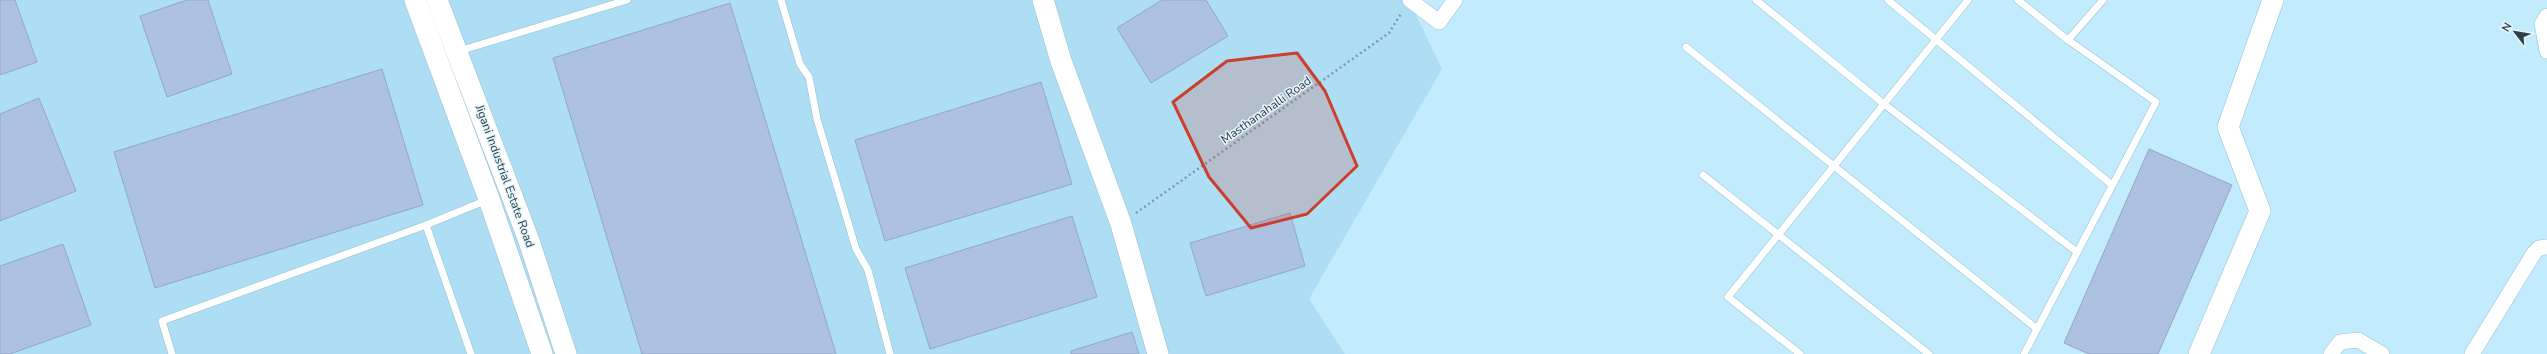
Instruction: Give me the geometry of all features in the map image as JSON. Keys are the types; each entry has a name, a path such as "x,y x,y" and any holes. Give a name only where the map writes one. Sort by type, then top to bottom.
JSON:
{"main road":[{"name":"Jigani Industrial Estate Road","path":"415,0 489,199 542,354"},
{"name":"Jigani Industrial Estate Road","path":"437,0 458,51 528,238 566,354"},
{"path":"1042,0 1061,60 1121,224 1158,354"},
{"path":"2198,354 2260,211 2228,127 2273,0"}],"street":[{"path":"1407,3 1438,22 1455,0"},
{"path":"2547,16 2542,24 2547,51"},
{"path":"2472,354 2534,253 2539,248 2547,247"},
{"path":"2332,354 2340,342 2358,340 2382,354"}],"lane":[{"path":"458,51 627,0"},
{"path":"782,0 800,64 809,76 817,119 856,249 868,270 890,354"},
{"path":"1756,0 1884,104 2077,252"},
{"path":"1888,0 2112,185"},
{"path":"1800,354 1728,297 1968,0"},
{"path":"2018,0 2068,40 2156,102 2024,354"},
{"path":"2068,40 2103,0"},
{"path":"1686,47 2037,328"},
{"path":"1704,175 1929,354"},
{"path":"172,354 162,321 426,225 489,199"},
{"path":"426,225 471,354"}],"path":[{"name":"Masthanahalli Road","path":"1121,224 1389,33 1407,3"}],"highlighted area":[{"path":"1297,53 1325,91 1357,166 1307,214 1251,228 1209,177 1173,102 1227,61"}],"shaded area":[{"path":"0,0 1409,0 1442,69 1309,299 1345,354 0,354"}],"building":[{"path":"0,0 15,0 37,62 0,75"},
{"path":"187,0 208,0 232,74 167,97 140,16"},
{"path":"1162,0 1206,0 1228,36 1151,83 1117,28"},
{"path":"730,3 836,354 642,354 553,58"},
{"path":"382,69 423,205 155,288 114,152"},
{"path":"1041,82 1072,184 885,241 855,140"},
{"path":"39,98 76,191 0,221 0,114"},
{"path":"2149,149 2232,185 2158,354 2089,354 2064,343"},
{"path":"1290,213 1305,266 1206,296 1190,243"},
{"path":"1072,216 1097,297 930,349 905,268"},
{"path":"63,244 91,325 10,354 0,354 0,266"},
{"path":"1132,332 1139,354 1071,354 1071,351"}]}
